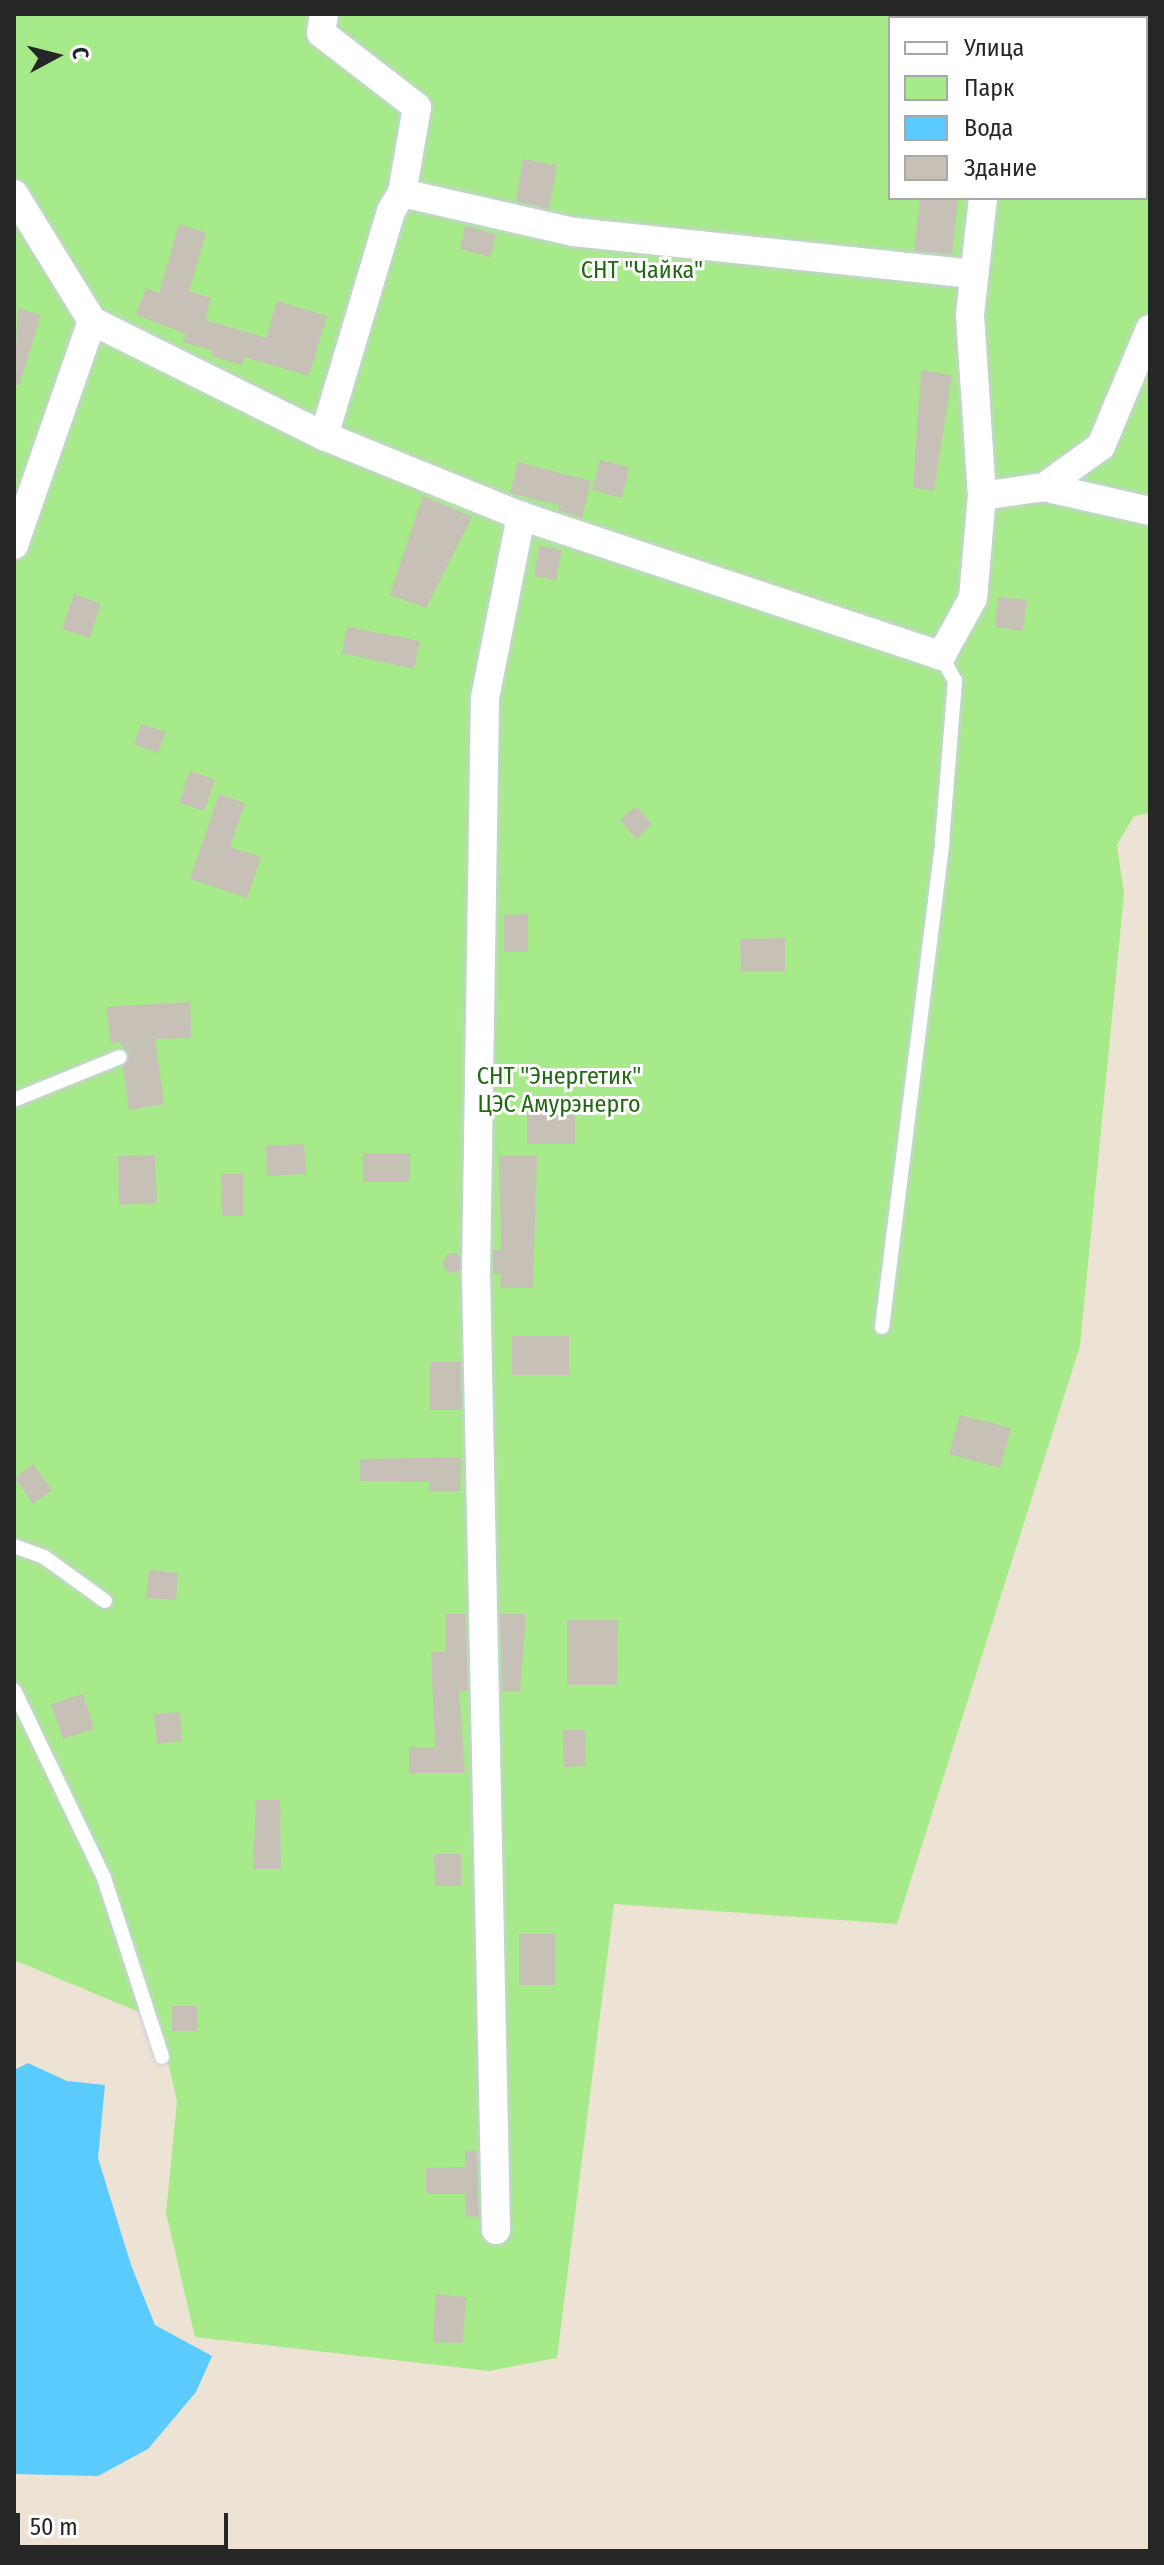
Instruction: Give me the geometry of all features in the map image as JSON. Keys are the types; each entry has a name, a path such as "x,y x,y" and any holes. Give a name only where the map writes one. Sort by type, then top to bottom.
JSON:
{"street":[{"path":"324,14 321,33 417,107 402,193 391,211 324,436"},
{"path":"402,193 574,232 974,274"},
{"path":"14,194 92,321 324,436 521,516 941,656 973,598 982,496 970,314 983,200"},
{"path":"14,545 92,321"},
{"path":"1044,487 1101,446 1150,329"},
{"path":"982,496 1044,487 1150,511"},
{"path":"496,2230 476,1272 485,698 521,516"}],"lane":[{"path":"882,1327 942,842 955,681 941,656"},
{"path":"14,1100 120,1057"},
{"path":"14,1546 44,1557 105,1601"},
{"path":"14,1690 104,1878 162,2057"}],"green space":[{"name":"СНТ \"Энергетик\" ЦЭС Амурэнерго","path":"14,14 1150,14 1150,813 1134,816 1117,845 1124,894 1080,1346 897,1924 614,1904 557,2358 489,2371 195,2337 166,2213 177,2101 158,2020 14,1960"}],"water":[{"path":"28,2063 67,2081 105,2085 98,2158 131,2265 155,2325 212,2356 196,2392 148,2449 98,2476 14,2474 14,2070"}],"building":[{"path":"523,159 557,165 549,209 516,201"},
{"path":"920,200 958,200 952,255 914,251"},
{"path":"179,224 206,233 189,291 211,298 205,320 266,338 277,301 327,316 309,376 244,357 242,365 211,356 213,351 183,342 186,334 136,315 146,288 159,293"},
{"path":"465,226 496,234 491,257 460,249"},
{"path":"18,308 41,315 19,385 14,384"},
{"path":"921,370 952,375 934,491 913,488"},
{"path":"600,460 629,467 622,498 592,490"},
{"path":"518,462 591,481 582,518 558,510 559,505 510,493"},
{"path":"423,496 472,517 426,608 390,595"},
{"path":"539,546 562,550 556,580 534,576"},
{"path":"74,594 101,604 89,638 62,629"},
{"path":"998,597 1027,600 1023,631 995,627"},
{"path":"347,627 420,641 414,669 342,653"},
{"path":"141,724 166,732 158,753 134,744"},
{"path":"190,771 215,780 204,811 179,803"},
{"path":"219,794 245,803 230,847 261,857 247,898 190,879"},
{"path":"636,806 652,824 636,839 620,820"},
{"path":"528,914 528,952 504,952 504,915"},
{"path":"785,938 785,971 741,971 740,939"},
{"path":"190,1002 191,1038 155,1039 164,1104 129,1110 123,1067 129,1054 119,1042 111,1044 106,1007"},
{"path":"527,1107 575,1107 575,1144 527,1144"},
{"path":"304,1144 306,1174 267,1176 266,1146"},
{"path":"363,1153 410,1153 410,1182 363,1182"},
{"path":"155,1155 157,1203 119,1205 118,1156"},
{"path":"499,1155 537,1155 533,1288 500,1288 501,1274 493,1274 493,1250 501,1250"},
{"path":"221,1174 243,1174 243,1216 222,1216"},
{"path":"453,1253 460,1256 463,1263 460,1270 453,1273 446,1270 443,1263 446,1256"},
{"path":"512,1336 569,1336 569,1375 512,1375"},
{"path":"430,1362 461,1362 462,1410 430,1410"},
{"path":"960,1415 1011,1428 1000,1468 949,1454"},
{"path":"461,1457 460,1491 429,1491 429,1482 360,1481 360,1459"},
{"path":"33,1464 52,1490 33,1504 15,1478"},
{"path":"149,1570 178,1573 176,1600 146,1598"},
{"path":"446,1614 466,1614 468,1691 459,1691 465,1773 409,1773 409,1747 435,1747 431,1652 446,1652"},
{"path":"500,1614 526,1614 520,1691 502,1691"},
{"path":"567,1620 618,1620 617,1685 567,1685"},
{"path":"83,1694 94,1729 63,1739 51,1704"},
{"path":"180,1712 182,1741 157,1744 154,1714"},
{"path":"563,1730 586,1730 585,1766 564,1767"},
{"path":"256,1800 280,1800 281,1869 253,1869"},
{"path":"434,1854 461,1854 461,1886 435,1886"},
{"path":"519,1934 555,1934 555,1985 519,1985"},
{"path":"172,2006 197,2006 197,2031 172,2031"},
{"path":"465,2150 477,2151 479,2217 466,2216 465,2194 426,2194 426,2168 465,2167"},
{"path":"436,2294 466,2297 463,2343 433,2342"}],"park label":[{"name":"СНТ \"Чайка\"","path":"642,271"}]}
